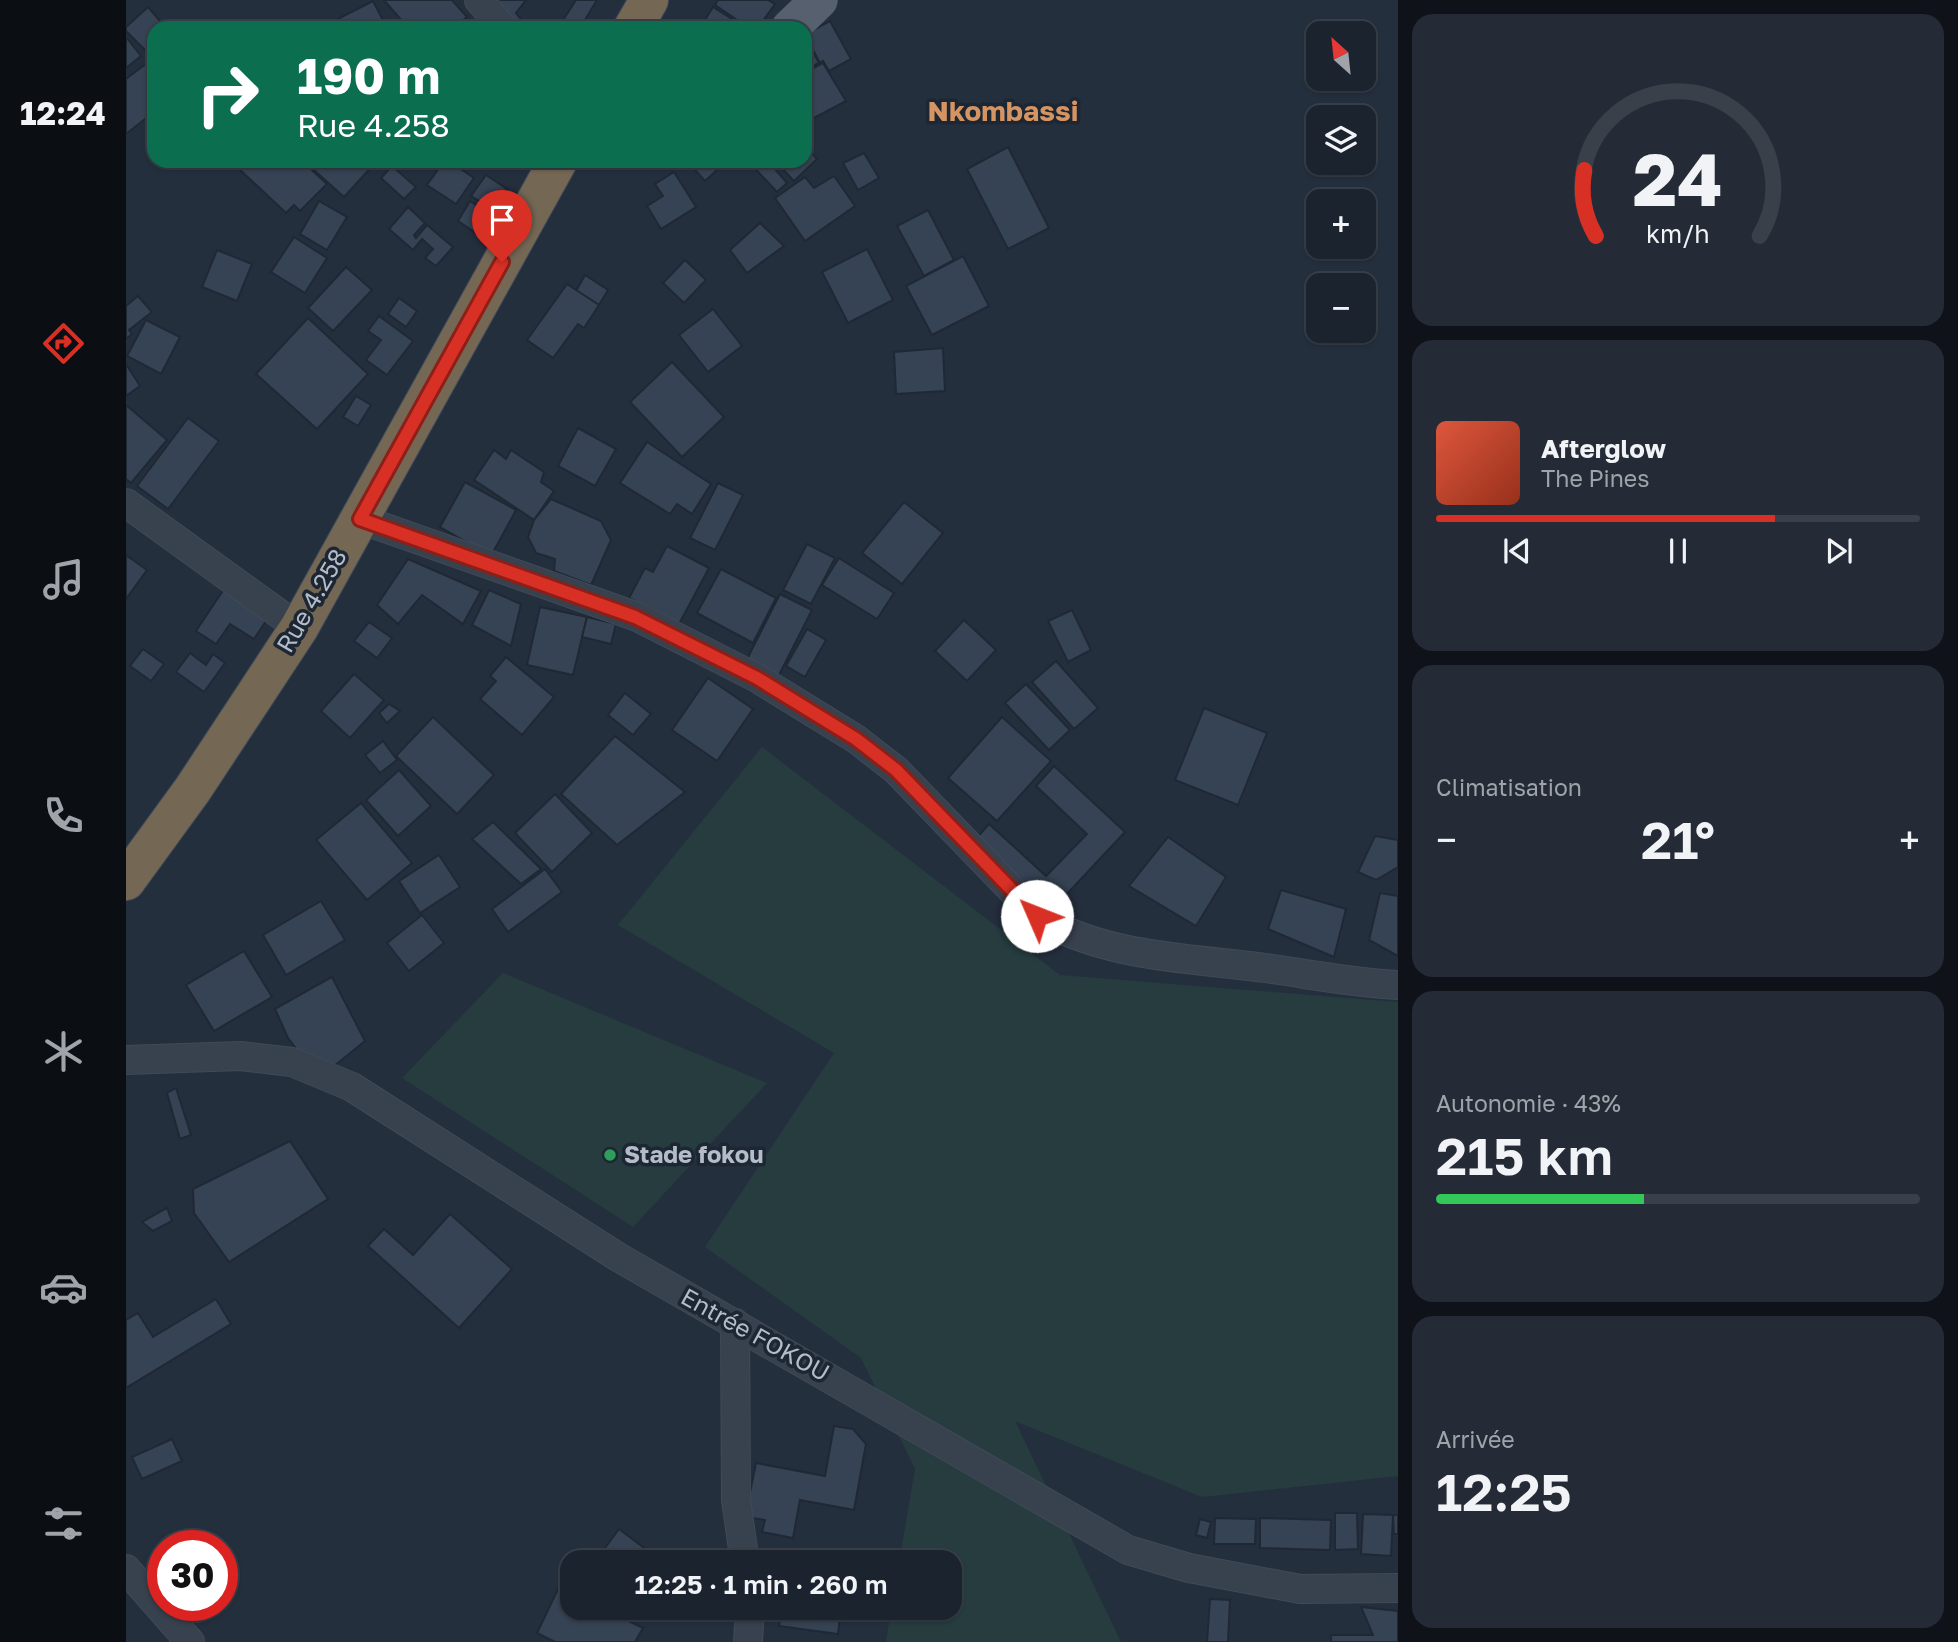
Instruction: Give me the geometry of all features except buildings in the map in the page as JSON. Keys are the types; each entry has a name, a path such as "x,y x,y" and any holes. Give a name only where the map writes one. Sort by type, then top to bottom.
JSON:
{"highway":[{"path":"637,21 649,0"},
{"name":"Rue 4.258","path":"126,881 193,789 299,628 561,168"}],"main road":[{"path":"798,21 820,0"}],"street":[{"path":"479,0 497,21"},
{"path":"126,503 299,628"},
{"path":"360,519 635,617 757,678 877,754 1037,916 1059,930 1101,943 1153,952 1398,985"},
{"name":"Entrée FOKOU","path":"126,1060 240,1056 292,1062 352,1087 618,1257 1128,1550 1189,1568 1300,1589 1398,1588"},
{"path":"735,1323 736,1500 743,1550"},
{"path":"126,1569 190,1642"},
{"path":"748,1642 749,1620"}],"green space":[{"path":"762,747 1060,975 1398,1002 1398,1476 1202,1497 1015,1421 1121,1642 886,1642 889,1620 962,1620 962,1550 901,1550 915,1469 861,1358 705,1247 834,1053 618,925"},
{"name":"Stade fokou","path":"503,973 767,1083 633,1227 402,1078"}],"place":[{"name":"Stade fokou","path":"610,1155"}],"district":[{"name":"Nkombassi","path":"1003,111"}],"route":[{"path":"502,262 360,519 635,617 757,678 856,739 896,770 1037,916"}]}
